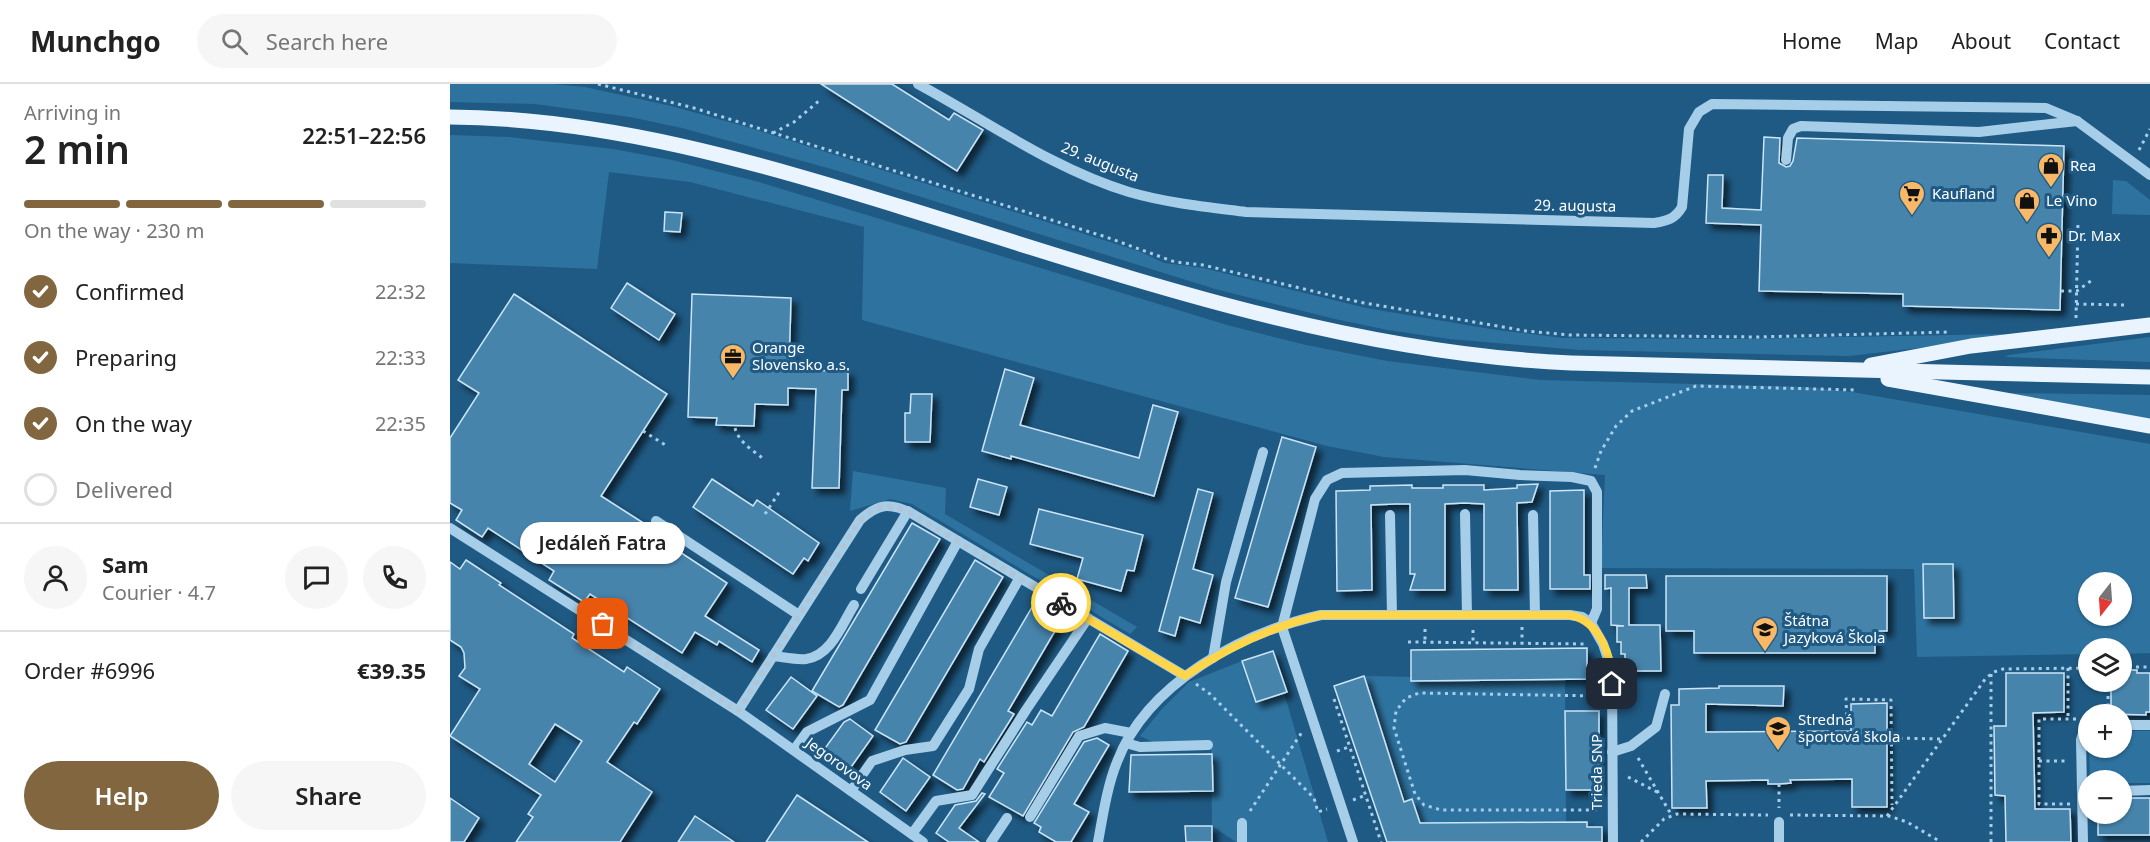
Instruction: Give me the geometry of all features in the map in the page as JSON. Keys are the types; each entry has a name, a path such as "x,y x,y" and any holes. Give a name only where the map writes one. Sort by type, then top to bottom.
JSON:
{"main road":[{"path":"450,117 519,120 573,126 628,134 705,151 788,173 1197,298 1373,341 1444,352 1529,362 2150,377"},
{"path":"1840,370 1971,345 2150,325"},
{"path":"1840,370 2150,426"}],"street":[{"name":"29. augusta","path":"918,84 1079,173 1130,192 1197,206 1246,212 1654,223 1667,221 1677,216 1682,207 1689,129 1700,111 1712,104 2046,108 2077,121 2150,175"},
{"path":"1786,160 1788,138 1792,129 1801,126 1979,132 2077,121"},
{"path":"1213,658 1226,582 1263,452"},
{"path":"1098,842 1117,762 1128,738 1146,712 1167,690 1213,658 1282,627 1321,615 1570,615 1582,617 1591,623 1597,609 1597,492 1591,481 1572,477 1520,476 1465,470 1342,473 1327,480 1315,499 1282,627 1353,842"},
{"path":"738,711 860,520 869,512 883,506 897,506 908,511 1185,676"},
{"path":"861,589 908,511"},
{"path":"1465,514 1467,615"},
{"path":"1390,515 1392,615"},
{"path":"1533,515 1535,615"},
{"path":"656,521 799,615"},
{"name":"Jegorovova","path":"450,528 738,711 922,842"},
{"path":"794,750 807,732 870,700 958,541"},
{"path":"851,791 872,761 905,750 933,746 969,689 979,649 1019,579"},
{"path":"773,656 804,660 822,654 854,605"},
{"path":"912,834 936,801 972,795 1088,618"},
{"name":"Trieda SNP","path":"1591,623 1603,644 1612,671 1613,842"},
{"path":"1612,752 1631,746 1656,728 1665,694"},
{"path":"2132,725 2150,725"},
{"path":"1030,817 1079,736 1105,728 1128,738 1140,747 1208,745"},
{"path":"2081,758 2082,770"},
{"path":"2132,791 2150,790"},
{"path":"992,842 1007,818"},
{"path":"1779,822 1779,842"},
{"path":"1242,823 1242,842"},
{"path":"2083,842 2084,824"}],"path":[{"path":"598,84 694,108 1106,237 1175,262 1203,265 1359,302 1464,322 1569,335 1756,337 1949,332"},
{"path":"773,133 794,122 820,100"},
{"path":"2139,152 2150,129"},
{"path":"2076,316 2078,221"},
{"path":"2061,291 2077,291 2092,280"},
{"path":"2076,304 2127,304"},
{"path":"1591,481 1600,451 1616,426 1632,411 1696,387 1857,390"},
{"path":"735,429 744,443 765,460"},
{"path":"643,431 667,446"},
{"path":"765,514 780,491"},
{"path":"1408,642 1587,644"},
{"path":"2132,667 2150,667"},
{"path":"2068,668 2068,719"},
{"path":"1886,816 1991,674 2002,669 2078,668"},
{"path":"1991,674 1991,842"},
{"path":"1185,676 1210,694 1314,798 1318,812 1341,805"},
{"path":"1612,697 1419,693 1406,698 1396,711 1394,729 1415,794 1424,805 1441,810 1613,810"},
{"path":"1334,699 1381,842"},
{"path":"1847,723 1846,699 1891,700 1893,807"},
{"path":"1242,823 1311,718"},
{"path":"2075,804 2039,804 2039,719 2078,719"},
{"path":"1892,738 1942,739"},
{"path":"1631,746 1672,816"},
{"path":"2039,761 2081,761"},
{"path":"1612,770 1659,793"},
{"path":"1779,784 1779,822"}],"shaded area":[{"path":"450,84 553,84 585,87 671,106 747,127 1141,252 1164,263 1203,268 1366,308 1490,329 1563,338 1740,339 2007,334 1927,347 1849,356 1580,350 1449,339 1388,330 1215,289 835,170 682,128 630,117 535,104 450,102"},
{"path":"450,135 509,137 613,149 672,160 759,182 1227,325 1306,345 1387,361 1541,380 1804,387 1852,392 2150,444 2150,653 2132,654 2132,638 2078,638 2078,654 1917,657 1914,569 1601,568 1605,475 1384,457 1327,446 862,320 864,227 690,182 609,172 597,269 450,263"},
{"path":"2113,180 2126,181 2150,200 2150,215 2112,214"},
{"path":"2150,337 2150,362 2005,357 2009,355"},
{"path":"2007,393 2150,395 2150,419"},
{"path":"853,471 946,488 945,514 1137,627 1130,634 912,504 890,499 850,511"},
{"path":"1242,661 1256,702 1284,693 1328,842 1236,842 1212,826 1211,741 1153,742 1140,736 1161,710 1189,682"},
{"path":"1364,676 1565,680 1566,822 1412,823"},
{"path":"2132,731 2150,731 2150,783 2132,783 2132,770 2090,770 2089,758 2132,758"}],"building":[{"path":"821,84 892,84 949,120 954,113 983,130 957,171"},
{"name":"Kaufland","path":"1764,137 1780,138 1779,163 1786,167 1790,166 1793,161 1797,138 2064,146 2060,310 1903,306 1903,294 1759,291 1761,225 1706,223 1708,175 1723,175 1722,208 1761,210"},
{"path":"665,212 682,213 680,232 664,231"},
{"path":"627,283 675,314 659,340 611,308"},
{"path":"514,294 667,394 601,496 645,524 645,529 727,583 705,616 759,650 752,662 719,641 717,645 695,632 682,653 590,594 584,602 549,580 554,571 488,528 482,537 456,520 462,510 450,503 450,438 479,393 458,380"},
{"path":"692,294 791,298 789,370 848,371 848,390 842,390 839,488 812,488 816,389 788,388 788,405 755,404 754,426 716,425 717,418 688,417"},
{"path":"1005,369 1034,378 1020,425 1139,458 1153,405 1178,412 1154,496 1011,456 1011,459 982,451"},
{"path":"911,394 932,394 930,442 905,442 905,413 910,413"},
{"path":"1282,437 1316,447 1268,607 1235,598"},
{"path":"712,479 753,506 757,500 819,543 808,561 804,558 793,574 693,507"},
{"path":"978,479 1007,487 999,515 970,507"},
{"path":"1538,484 1532,502 1517,503 1518,590 1484,590 1484,504 1464,503 1445,504 1445,590 1410,590 1415,574 1410,574 1410,504 1395,504 1371,505 1372,590 1337,591 1336,491 1370,490 1370,486 1412,485 1412,488 1443,488 1443,485 1484,485 1484,490"},
{"path":"1198,489 1213,493 1193,569 1213,575 1200,623 1180,617 1175,636 1159,631"},
{"path":"1584,490 1584,575 1590,575 1590,589 1550,589 1550,491"},
{"path":"1039,509 1143,535 1134,571 1127,570 1121,591 1077,579 1083,558 1030,544"},
{"path":"912,523 940,539 843,705 839,707 812,691"},
{"path":"466,560 501,583 499,585 574,634 572,638 624,672 627,667 660,689 637,724 634,722 607,762 652,792 620,842 516,842 533,817 528,814 541,795 450,736 480,689 459,676 465,668 464,653 461,647 450,640 450,562 460,569","holes":["555,724 582,741 555,782 529,764"]},
{"path":"975,560 1003,577 906,742 900,744 875,730"},
{"path":"1923,564 1953,564 1954,618 1924,618"},
{"path":"1605,575 1646,575 1647,588 1629,588 1629,625 1660,625 1661,671 1625,671 1625,654 1621,654 1621,642 1617,642 1617,626 1624,626 1611,625 1611,588 1605,589"},
{"path":"1666,576 1887,576 1887,631 1875,631 1875,653 1694,653 1694,631 1666,631"},
{"path":"1038,597 1065,614 1008,711 1014,714 984,762 980,759 963,789 957,790 933,775"},
{"path":"1100,634 1128,651 1084,727 1073,732 1023,816 989,797 1004,773 997,769 1027,722 1032,725 1041,710 1052,716"},
{"path":"1587,648 1587,679 1411,681 1411,650"},
{"path":"1273,651 1287,692 1256,702 1242,661"},
{"path":"2132,670 2137,670 2137,673 2150,673 2150,712 2146,712 2146,715 2132,715 2132,704 2111,704 2111,692 2132,692"},
{"path":"2006,673 2064,673 2064,712 2033,713 2035,809 2070,809 2071,842 2006,842 2005,796 1995,795 1994,726 2006,726"},
{"path":"1364,676 1404,802 1412,799 1420,823 1587,822 1587,827 1602,827 1602,842 1387,842 1334,686"},
{"path":"791,677 817,696 793,729 766,710"},
{"path":"1719,686 1784,686 1783,706 1706,704 1706,732 1851,731 1851,704 1887,703 1887,807 1852,807 1852,779 1790,780 1791,783 1779,784 1768,784 1768,780 1706,781 1707,808 1672,808 1671,705 1679,705 1679,689 1719,688"},
{"path":"1565,711 1599,711 1599,790 1566,790"},
{"path":"850,719 873,736 849,770 823,751 844,722"},
{"path":"1097,738 1109,745 1074,804 1089,812 1071,842 1056,842 1039,832 1041,827 1034,823 1084,742"},
{"path":"1212,754 1213,791 1129,792 1131,755"},
{"path":"903,758 930,777 906,811 880,792"},
{"path":"982,793 985,794 959,828 979,842 949,842 936,833 955,805 976,801"},
{"path":"797,795 868,842 766,842"},
{"path":"450,798 479,818 464,842 450,842"},
{"path":"2132,798 2150,798 2150,835 2098,835 2098,824 2132,824"},
{"path":"695,816 734,842 678,842"},
{"path":"1185,826 1212,826 1212,842 1186,842"}],"way so far":[{"path":"603,624 738,711 860,520 869,512 883,506 897,506 911,513 1061,603"}],"place":[{"name":"Rea","path":"2051,189"},
{"name":"Kaufland","path":"1912,217"},
{"name":"Le Vino","path":"2027,224"},
{"name":"Dr. Max","path":"2049,259"},
{"name":"Orange Slovensko a.s.","path":"733,380"},
{"name":"Jedáleň Fatra","path":"603,624"},
{"name":"Štátna Jazyková Škola","path":"1765,653"},
{"name":"Stredná športová škola","path":"1778,752"}],"route":[{"path":"1061,603 1185,676 1213,658 1252,639 1303,619 1321,615 1570,615 1582,617 1591,623 1608,657 1612,671 1612,684"}]}
